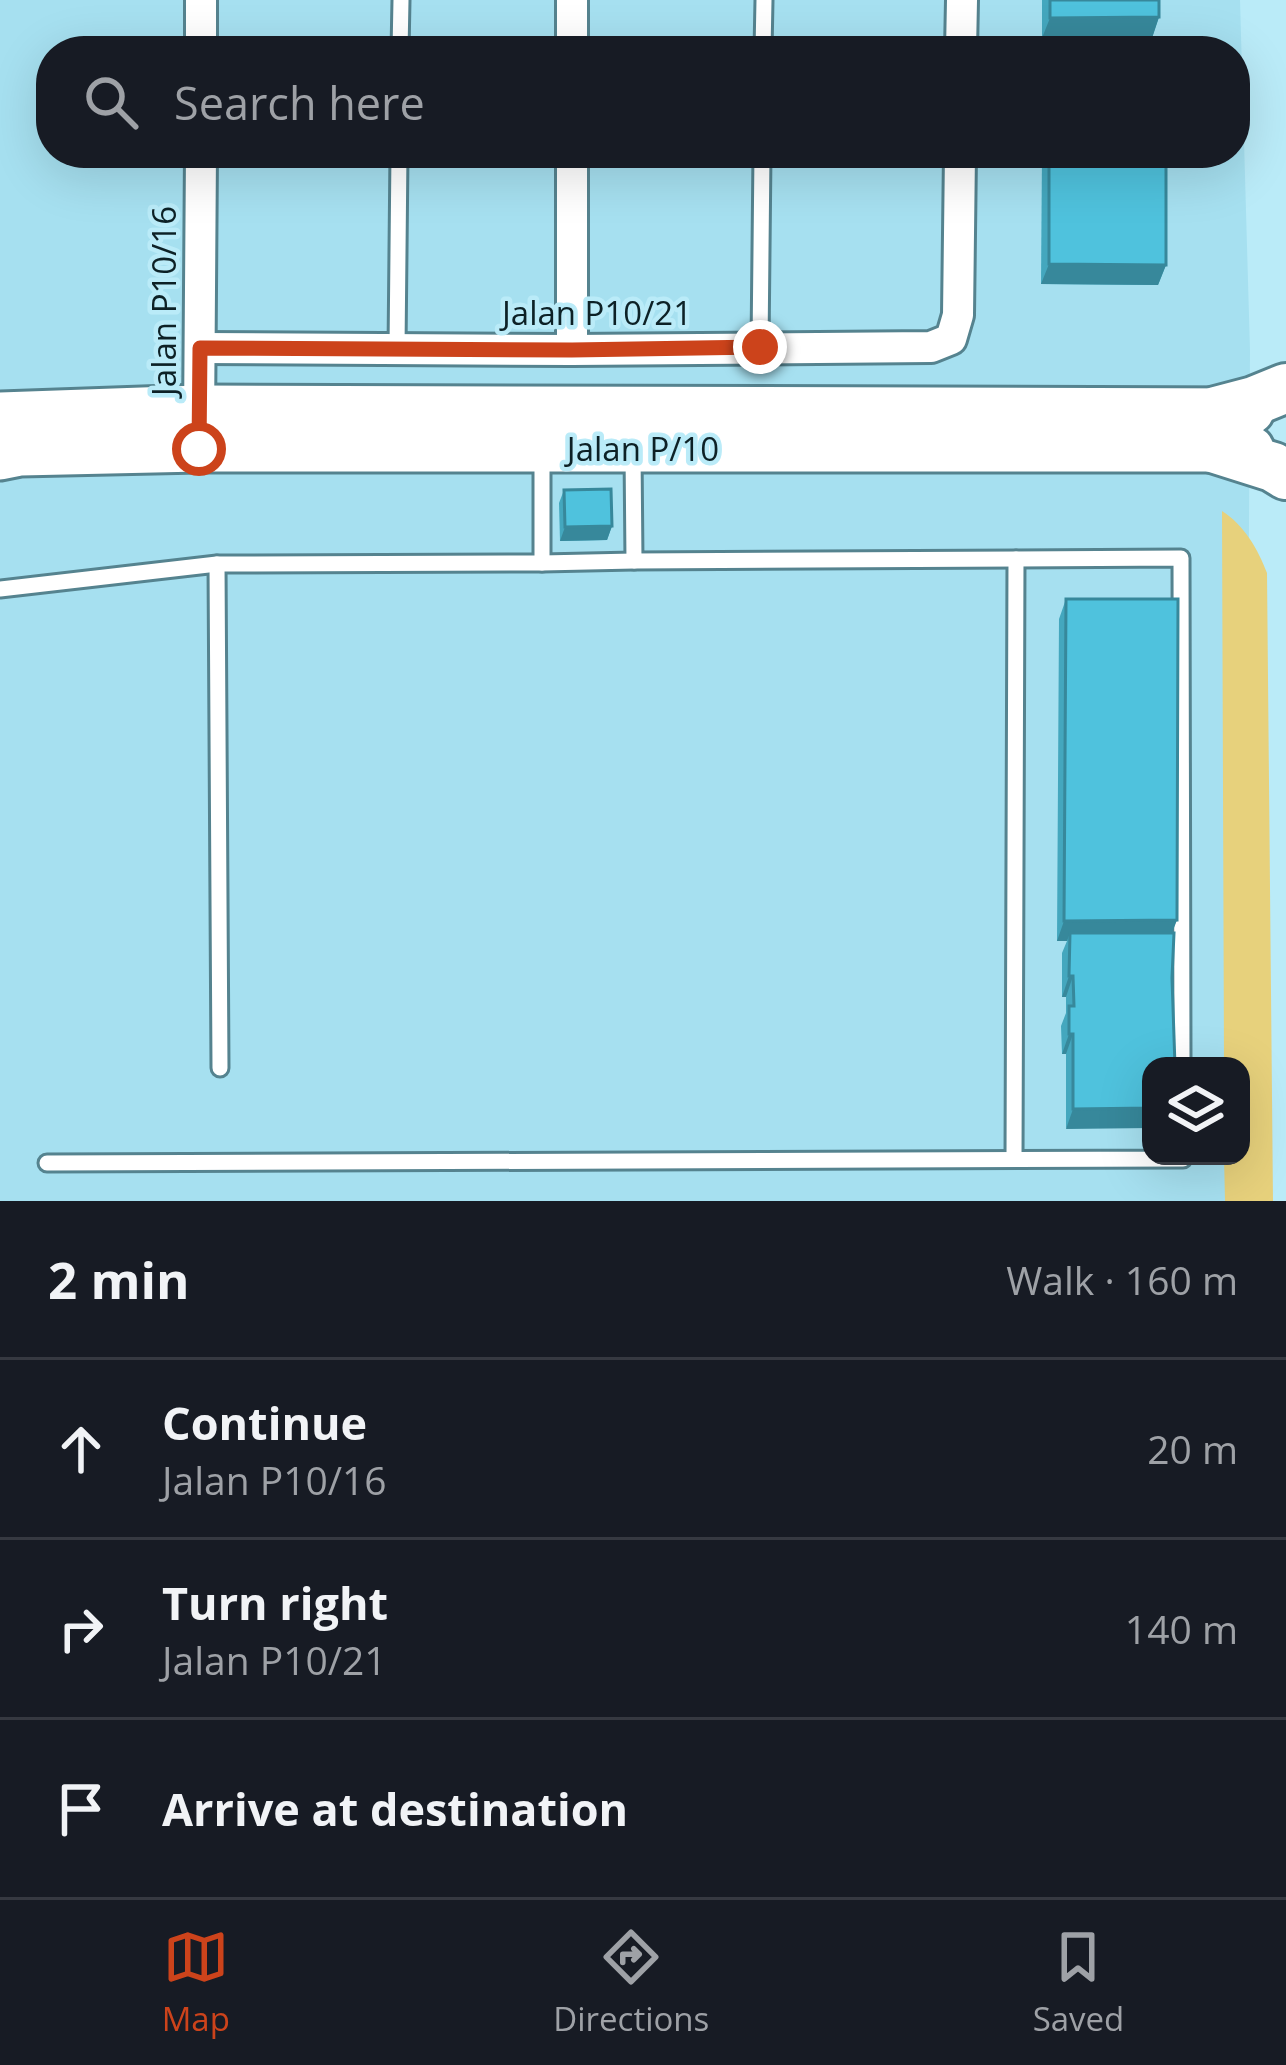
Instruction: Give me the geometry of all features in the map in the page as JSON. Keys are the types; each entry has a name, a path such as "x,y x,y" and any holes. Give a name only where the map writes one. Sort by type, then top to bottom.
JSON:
{"main road":[{"path":"1286,388 1254,401 1214,429 1286,475"}],"street":[{"path":"201,0 201,36"},
{"path":"572,0 572,36"},
{"path":"961,36 962,0"},
{"name":"Jalan P10/16","path":"199,429 201,168"},
{"path":"572,168 572,350"},
{"name":"Jalan P10/21","path":"200,348 931,347 951,339 958,315 960,168"},
{"name":"Jalan P/10","path":"0,415 542,449 633,449 1214,429 1286,412"},
{"name":"Jalan P/10","path":"0,457 199,429 1214,429 1286,449"}],"lane":[{"path":"400,0 400,36"},
{"path":"763,36 764,0"},
{"path":"397,349 399,168"},
{"path":"760,347 762,168"},
{"path":"542,449 542,563"},
{"path":"633,449 634,560"},
{"path":"0,589 217,564 1180,558 1183,1057"},
{"path":"1014,1159 1016,559"},
{"path":"217,564 220,1068"},
{"path":"47,1163 1142,1159"}],"shaded area":[{"path":"0,0 1240,0 1241,36 36,36 36,168 1245,168 1250,351 1246,1057 1142,1057 1142,1165 1245,1165 1245,1201 0,1201"},
{"path":"1222,511 1249,538 1267,573 1273,1201 1225,1201 1224,1165 1250,1165 1250,1057 1224,1057"}],"building":[{"path":"1050,0 1159,0 1159,17 1050,18"},
{"path":"1049,168 1166,168 1166,265 1049,264"},
{"path":"611,489 612,526 565,527 564,490"},
{"path":"1066,599 1178,599 1177,920 1064,921"},
{"path":"1070,933 1174,933 1175,1057 1142,1057 1142,1108 1073,1109 1069,1006 1074,1006 1073,976 1069,976"}],"route":[{"path":"199,449 200,348 760,347"}]}
